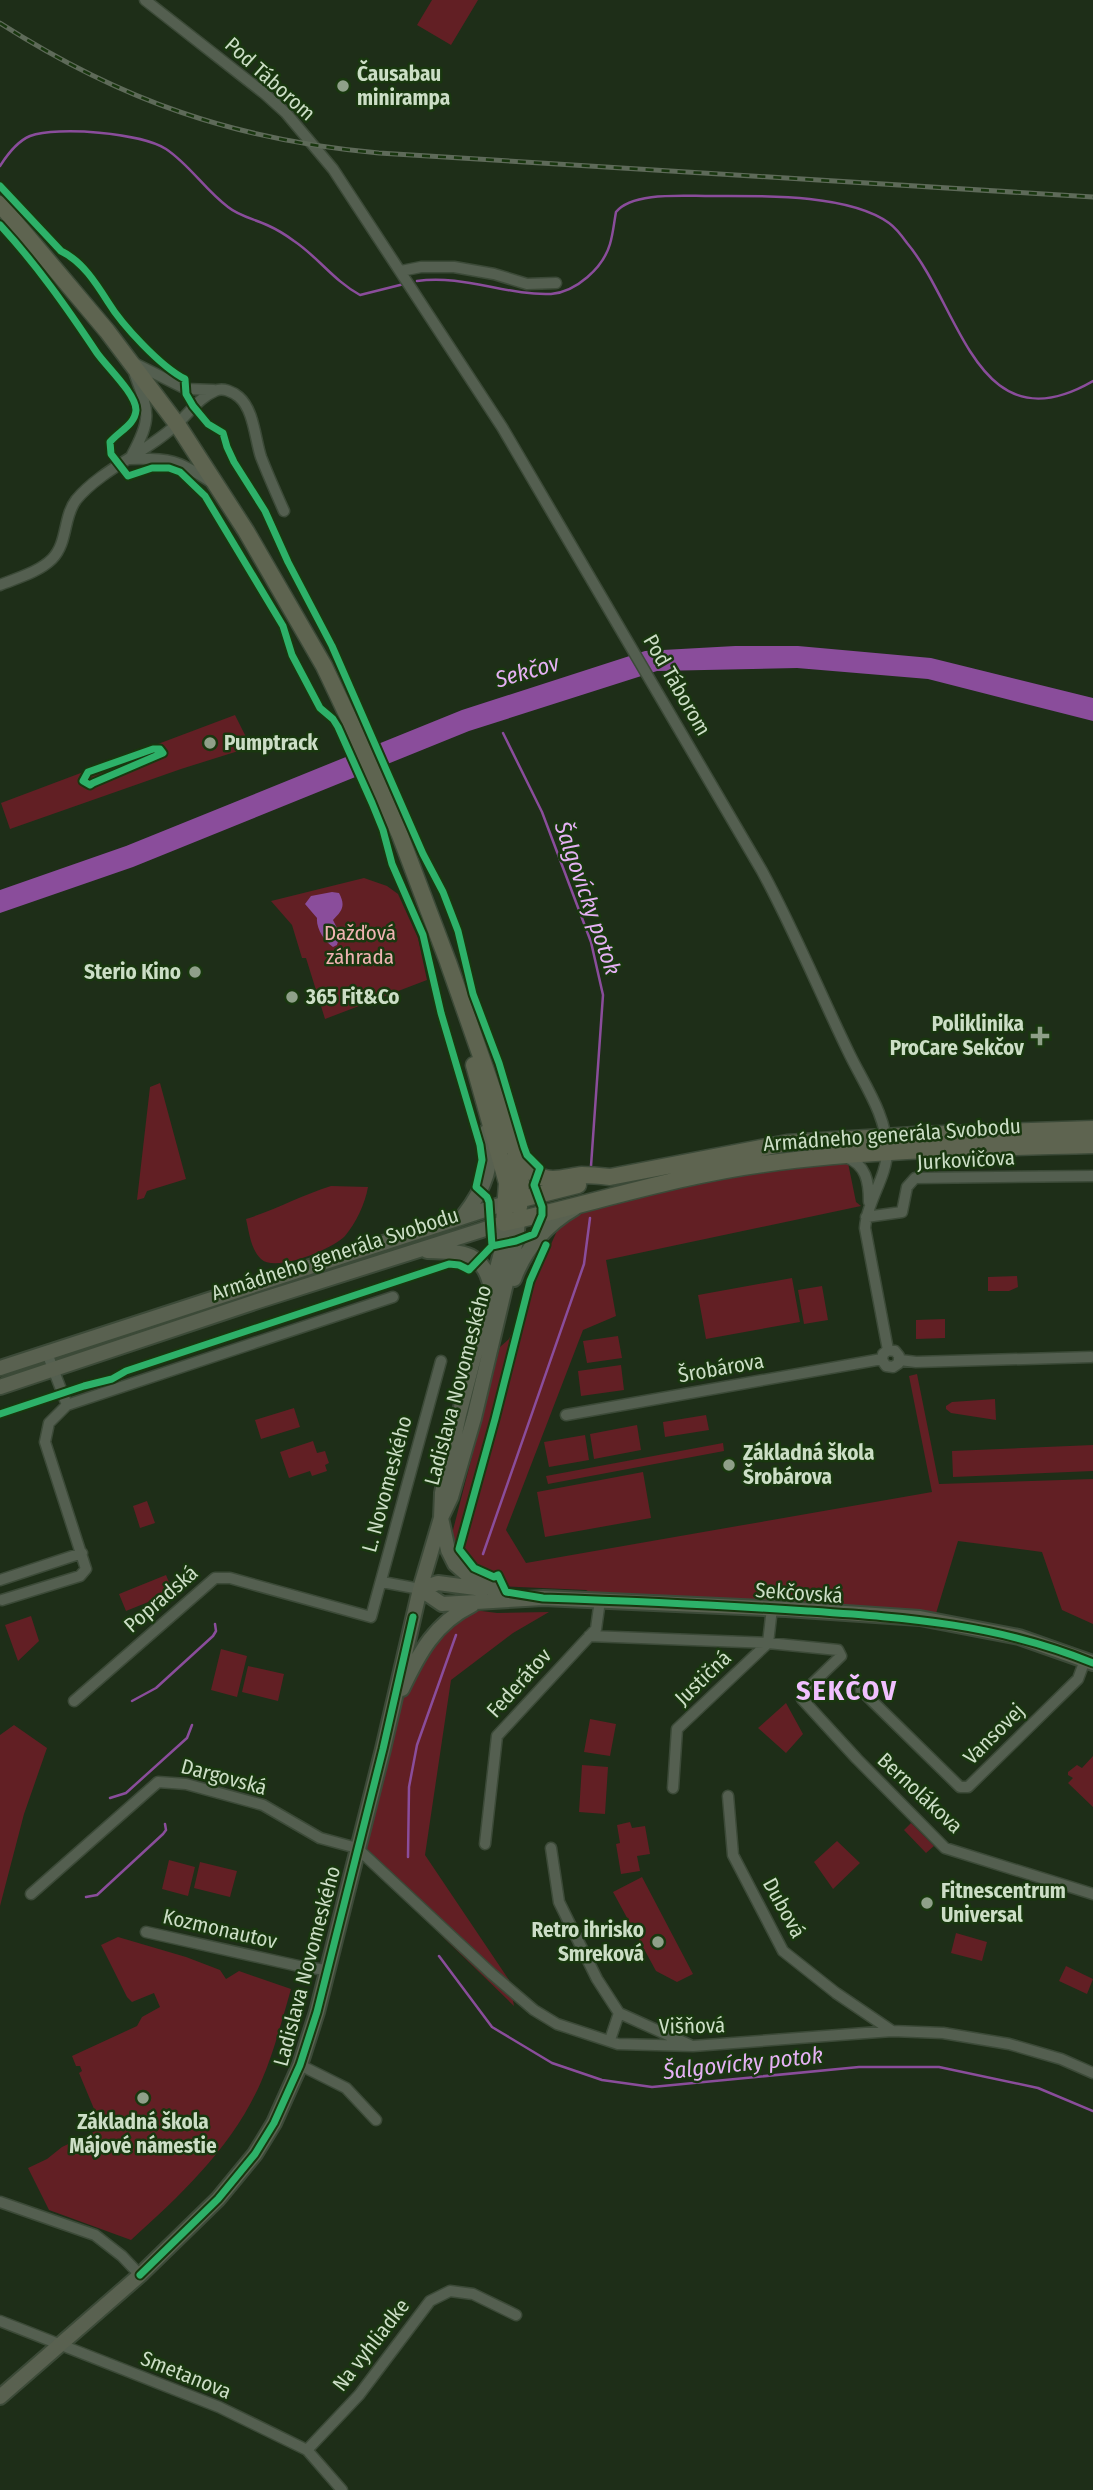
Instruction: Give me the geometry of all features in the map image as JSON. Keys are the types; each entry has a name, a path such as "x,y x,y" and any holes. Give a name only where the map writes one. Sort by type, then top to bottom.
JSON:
{"main road":[{"path":"0,204 130,361 177,424 246,531 324,666 384,797 439,936 512,1145 521,1182 512,1201"},
{"path":"456,988 470,1052 512,1201 511,1222"},
{"name":"Armádneho generála Svobodu","path":"511,1222 674,1181 763,1164 842,1156 887,1145 1093,1129"},
{"name":"Armádneho generála Svobodu","path":"512,1145 520,1161 529,1170 545,1178 582,1175 610,1177 787,1143 1093,1146"},
{"path":"512,1201 610,1177"}],"street":[{"name":"Pod Táborom","path":"145,0 239,72 286,113 333,169 502,426 782,908 880,1115 887,1145"},
{"path":"401,271 421,267 454,267 494,274 527,284 555,283"},
{"path":"130,361 186,389 231,391 241,398 284,511"},
{"path":"130,361 147,408 144,434 130,459"},
{"path":"0,585 44,566 54,557 62,545 68,516 76,500 177,424 193,406 215,390"},
{"path":"130,459 171,460 185,465 217,486"},
{"path":"464,1215 482,1191 489,1172 489,1142 471,1077 470,1052"},
{"name":"Jurkovičova","path":"885,1354 865,1228 867,1212 886,1165 887,1145"},
{"path":"842,1156 858,1163 864,1171 868,1183 867,1212"},
{"name":"Jurkovičova","path":"867,1212 902,1212 907,1186 915,1178 1093,1176"},
{"name":"Armádneho generála Svobodu","path":"0,1368 512,1201"},
{"path":"492,1343 518,1268 530,1247 562,1215 586,1202"},
{"name":"Armádneho generála Svobodu","path":"0,1387 511,1222"},
{"name":"Ladislava Novomeského","path":"441,1518 442,1493 459,1415 511,1222"},
{"name":"Ladislava Novomeského","path":"0,2397 140,2274 218,2199 255,2154 274,2123 300,2066 327,1970 420,1589 441,1518 451,1497 492,1343 516,1241 511,1222"},
{"path":"415,1251 451,1251 474,1258 484,1267 491,1292"},
{"path":"2,1600 80,1576 86,1569 44,1441 49,1423 67,1405 393,1297"},
{"path":"896,1352 900,1360 890,1368 884,1365 885,1354 896,1352"},
{"path":"47,1353 67,1405"},
{"name":"Šrobárova","path":"566,1415 885,1354"},
{"path":"900,1360 916,1362 1091,1356"},
{"name":"L. Novomeského","path":"371,1617 441,1361"},
{"name":"Sekčovská","path":"441,1518 448,1550 455,1564 471,1578 502,1592"},
{"path":"0,1580 82,1553"},
{"name":"Popradská","path":"74,1701 215,1577 230,1578 371,1617"},
{"path":"382,1582 420,1589"},
{"name":"Sekčovská","path":"420,1589 438,1583 543,1598"},
{"name":"Sekčovská","path":"420,1589 442,1604 543,1598 772,1608 920,1618 1019,1637 1089,1661"},
{"name":"Federátov","path":"485,1844 497,1736 596,1629 600,1600"},
{"path":"389,1723 420,1652 437,1629 459,1611 478,1602"},
{"path":"589,1636 768,1643 772,1608"},
{"name":"Bernolákova","path":"768,1643 838,1650 841,1656 812,1684 802,1699 945,1848 1093,1894"},
{"name":"Justičná","path":"674,1788 677,1729 768,1643"},
{"name":"Vansovej","path":"861,1690 960,1787 968,1787 1078,1679 1089,1661"},
{"name":"Dargovská","path":"31,1894 158,1782 186,1784 264,1805 320,1838 357,1848"},
{"name":"Dubová","path":"728,1796 733,1855 783,1951 836,1993 892,2031"},
{"name":"Višňová","path":"357,1848 534,2010 557,2024 618,2044 693,2046 892,2031 943,2033 1009,2044 1069,2062 1093,2073"},
{"path":"551,1848 559,1902 597,1979 619,2012 693,2046"},
{"name":"Kozmonautov","path":"146,1932 327,1970"},
{"path":"610,2040 619,2012"},
{"path":"300,2066 346,2088 376,2120"},
{"path":"0,2202 95,2235 140,2274"},
{"name":"Na vyhliadke","path":"307,2450 359,2395 430,2301 450,2291 473,2294 516,2315"},
{"name":"Smetanova","path":"0,2321 219,2407 307,2450 342,2490"}],"green space":[{"path":"432,0 478,0 451,45 417,25"},
{"path":"235,715 251,747 10,829 1,803"},
{"name":"Dažďová záhrada","path":"364,878 387,886 398,894 418,938 427,980 325,1019 306,958 302,958 292,925 271,901"},
{"path":"160,1083 186,1179 147,1191 144,1198 137,1200 150,1087"},
{"path":"847,1158 856,1202 861,1206 606,1260 616,1316 583,1330 506,1530 526,1563 932,1492 909,1376 917,1374 939,1484 1093,1479 1093,1624 1062,1610 1042,1552 958,1541 934,1620 604,1601 586,1590 497,1586 466,1570 454,1550 452,1534 500,1347 509,1339 560,1224 594,1201 798,1161"},
{"path":"331,1186 368,1187 360,1213 345,1236 329,1247 304,1258 278,1263 268,1263 261,1259 253,1246 246,1219"},
{"path":"1017,1276 1018,1287 1009,1291 988,1291 988,1277"},
{"path":"792,1278 800,1322 706,1339 698,1295"},
{"path":"822,1286 828,1320 804,1324 798,1290"},
{"path":"945,1319 945,1338 916,1339 916,1320"},
{"path":"618,1336 622,1358 587,1363 583,1341"},
{"path":"621,1365 624,1390 581,1396 578,1371"},
{"path":"995,1399 996,1420 951,1413 946,1409 952,1402"},
{"path":"294,1408 300,1427 261,1439 255,1420"},
{"path":"706,1415 709,1430 665,1437 663,1422"},
{"path":"637,1425 641,1450 594,1459 590,1434"},
{"path":"585,1435 589,1460 549,1467 544,1442"},
{"path":"313,1441 317,1453 325,1451 329,1463 325,1465 327,1471 312,1476 310,1471 289,1478 280,1452"},
{"path":"723,1443 724,1451 548,1484 546,1476"},
{"path":"1093,1445 1093,1471 953,1477 952,1451"},
{"path":"643,1472 651,1518 545,1537 537,1492"},
{"path":"147,1501 155,1523 140,1528 133,1506"},
{"path":"166,1575 173,1592 126,1611 119,1594"},
{"path":"466,1609 497,1613 549,1612 513,1633 451,1680 425,1855 509,1980 514,2006 444,1938 394,1879 353,1850 409,1681 433,1638"},
{"path":"31,1616 39,1641 18,1661 5,1625"},
{"path":"221,1649 247,1656 237,1697 211,1690"},
{"path":"248,1666 284,1674 278,1701 242,1692"},
{"path":"786,1703 803,1734 786,1753 758,1728"},
{"path":"590,1719 616,1724 610,1756 584,1752"},
{"path":"14,1725 47,1748 24,1814 0,1906 0,1735"},
{"path":"1093,1756 1093,1807 1068,1783 1073,1778 1068,1772 1077,1765 1082,1768"},
{"path":"582,1765 608,1767 605,1814 579,1812"},
{"path":"630,1822 632,1828 645,1826 650,1854 637,1856 640,1871 621,1874 616,1844 620,1843 617,1825"},
{"path":"911,1823 934,1846 926,1853 904,1830"},
{"path":"837,1841 860,1863 833,1889 814,1862"},
{"path":"169,1860 195,1867 188,1896 162,1889"},
{"path":"200,1862 237,1871 230,1897 194,1888"},
{"name":"Retro ihrisko Smreková","path":"642,1877 693,1974 677,1982 656,1971 613,1892"},
{"path":"956,1933 987,1942 982,1961 951,1953"},
{"path":"118,1937 220,1970 226,1979 239,1971 291,1989 266,2071 236,2127 205,2168 131,2240 49,2210 28,2168 47,2159 62,2147 102,2128 79,2073 82,2071 80,2066 76,2066 72,2056 137,2026 142,2017 160,2007 154,1993 132,2002 127,1997 101,1945"},
{"path":"1066,1966 1093,1979 1087,1994 1059,1981"}],"shaded area":[{"path":"798,646 931,658 1093,698 1093,721 928,679 797,668 657,671 469,731 133,867 0,913 0,890 126,846 462,710 645,651"},
{"path":"339,893 343,905 333,920 340,934 337,945 333,947 324,938 317,918 305,904 311,896"}],"waterway":[{"path":"0,166 21,141 43,133 99,133 154,143 175,155 228,207 288,237 360,295 404,284"},
{"path":"417,281 451,280 518,292 551,294 570,289 595,270 610,244 616,212 633,201 658,196 776,197 826,201 871,213 896,230 926,270 977,361 997,384 1023,397 1054,397 1093,381"},
{"name":"Šalgovícky potok","path":"503,733 542,812 591,942 603,995 591,1166"},
{"name":"Šalgovícky potok","path":"483,1554 584,1264 590,1218"},
{"path":"132,1701 156,1688 213,1636 216,1631 215,1624"},
{"name":"Šalgovícky potok","path":"408,1857 409,1787 417,1745 456,1635"},
{"path":"110,1798 126,1793 187,1738 192,1725"},
{"path":"86,1897 97,1895 163,1834 166,1830 165,1824"},
{"name":"Šalgovícky potok","path":"439,1956 492,2027 552,2063 602,2080 652,2087 859,2067 939,2067 1038,2088 1093,2111"}],"railway":[{"path":"0,23 90,74 136,95 228,127 326,147 379,153 1093,197"}],"cycle path":[{"path":"0,186 61,251 82,267 143,345 185,379 186,394 193,406 208,424 223,433 234,462 265,511 332,646 423,854 443,892 458,931 473,994 499,1063 524,1147 527,1155 540,1168 534,1185 542,1207 542,1215 534,1234 492,1246 469,1270 449,1264 126,1371 112,1379 0,1414"},
{"path":"0,225 39,271 135,403 135,415 130,424 110,442 111,454 128,476 152,468 169,468 180,472 205,496 283,626 292,655 320,708 338,727 372,803 392,864 423,935 441,1013 480,1145 482,1160 476,1187 489,1202 492,1246"},
{"path":"153,749 160,749 163,753 90,785 83,781 88,772 153,749"},
{"path":"546,1245 530,1281 459,1549 474,1568 494,1577 498,1575 506,1592 543,1598 742,1607 918,1620 1023,1639 1093,1663"},
{"path":"140,2275 218,2199 255,2154 274,2123 300,2065 317,2012 413,1617"}],"place":[{"name":"Čausabau minirampa","path":"343,86"},
{"name":"Pumptrack","path":"210,743"},
{"name":"Sterio Kino","path":"195,972"},
{"name":"365 Fit&Co","path":"292,997"},
{"name":"Poliklinika ProCare Sekčov","path":"1040,1036"},
{"name":"Základná škola Šrobárova","path":"729,1465"},
{"name":"Fitnescentrum Universal","path":"927,1903"},
{"name":"Retro ihrisko Smreková","path":"658,1942"},
{"name":"Základná škola Májové námestie","path":"143,2098"}],"district":[{"name":"SEKČOV","path":"847,1690"}],"water label":[{"name":"Sekčov","path":"527,671"}]}
